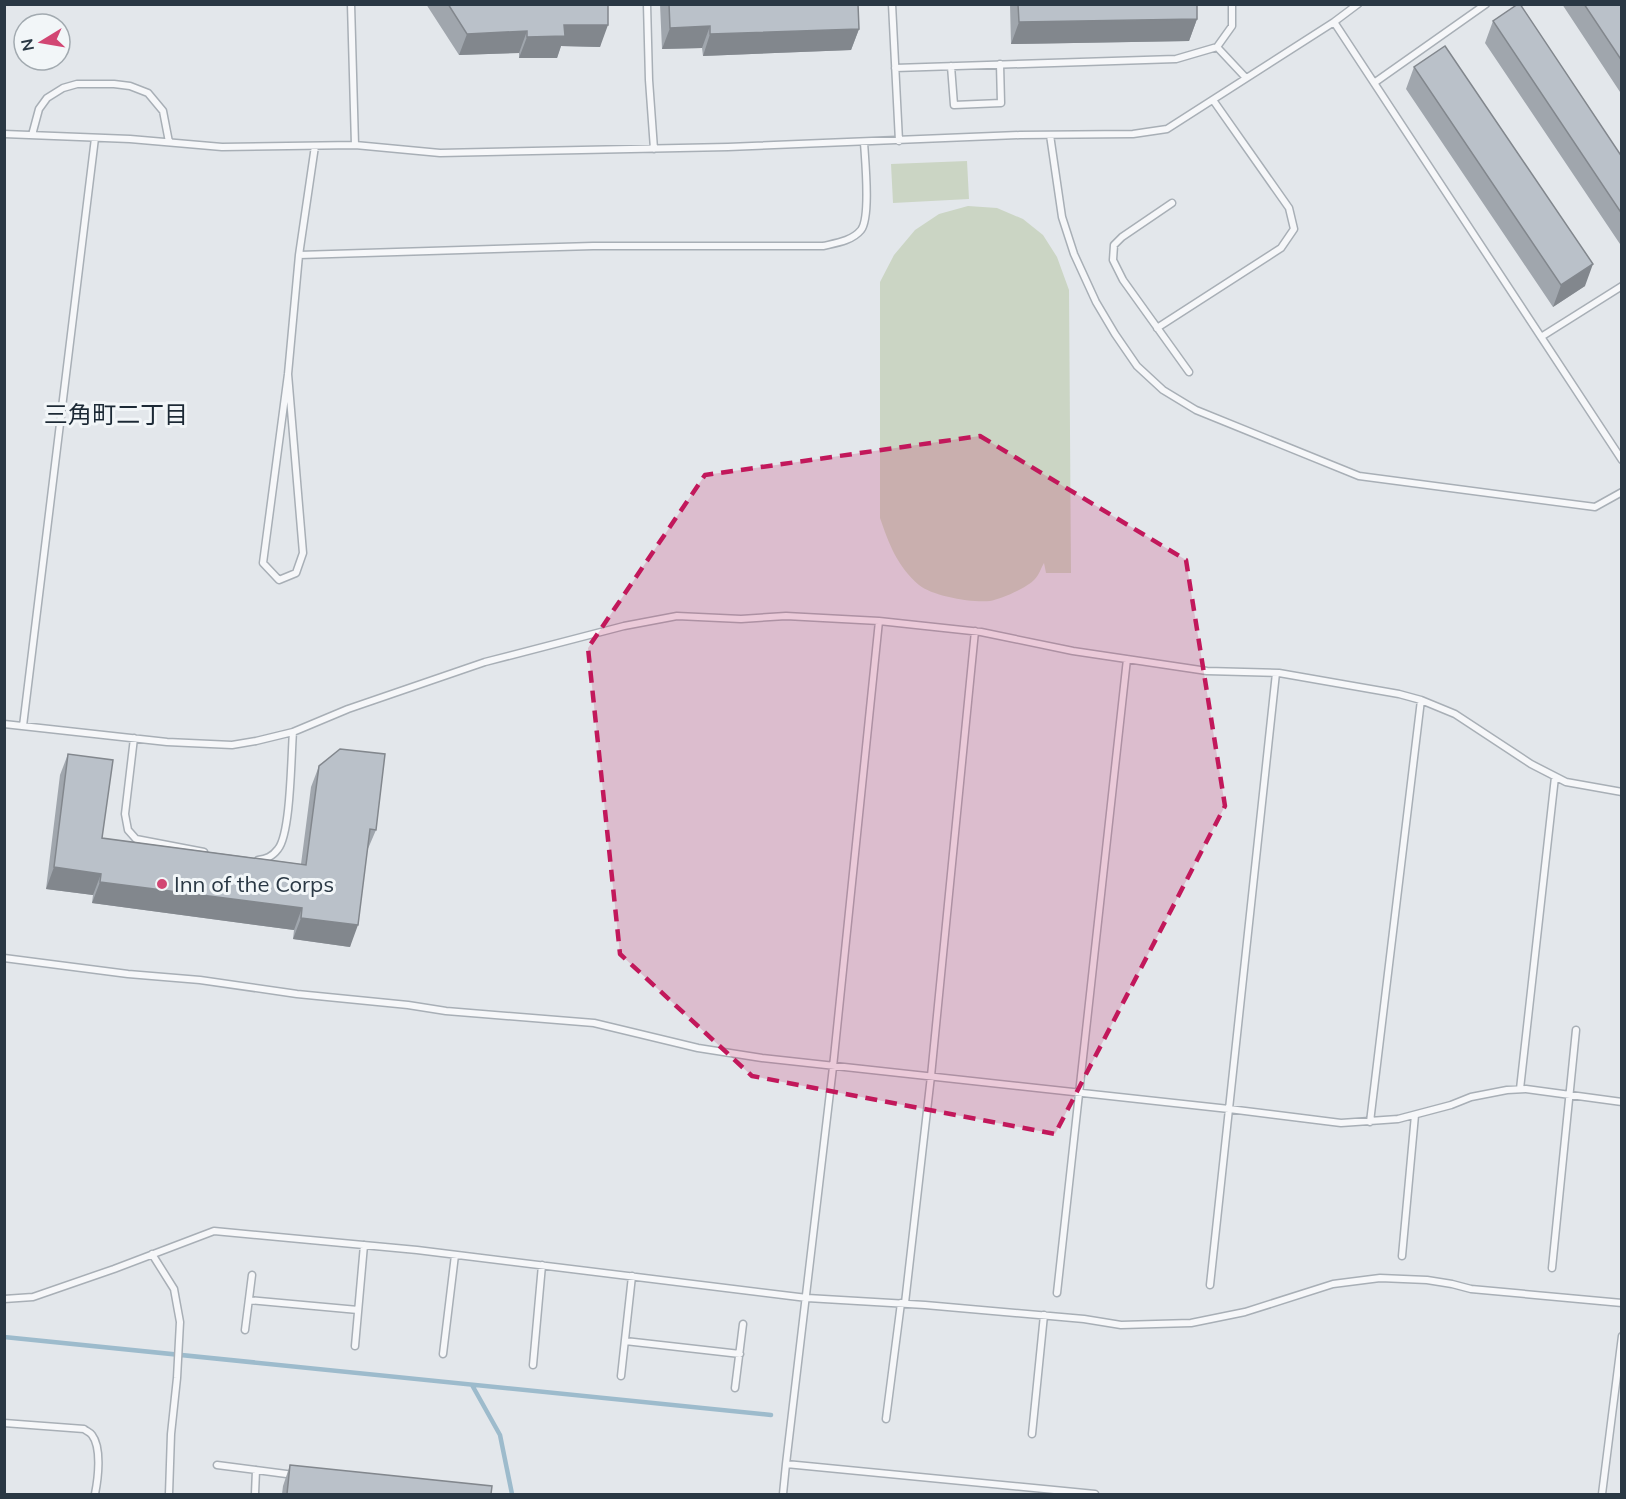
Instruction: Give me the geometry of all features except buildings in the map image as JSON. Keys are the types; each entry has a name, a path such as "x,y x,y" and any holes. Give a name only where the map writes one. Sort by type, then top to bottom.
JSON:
{"lane":[{"path":"351,4 355,145"},
{"path":"647,4 654,149"},
{"path":"892,4 899,141"},
{"path":"895,68 1176,58 1217,47 1232,26 1232,4"},
{"path":"4,134 169,142 222,147 355,145 440,153 654,149 1133,134 1167,129 1334,22 1358,4"},
{"path":"1374,83 1486,4"},
{"path":"1334,22 1622,460"},
{"path":"1217,47 1246,78"},
{"path":"951,66 954,105 1001,103 1000,64"},
{"path":"32,135 39,109 47,98 63,88 77,84 114,84 130,86 148,93 163,111 169,142"},
{"path":"1157,328 1281,248 1294,229 1288,208 1213,100"},
{"path":"1050,135 1062,217 1074,254 1096,302 1115,334 1137,366 1163,390 1196,410 1359,476 1596,507 1622,492"},
{"path":"23,726 95,138"},
{"path":"299,255 593,246 823,246 848,240 861,230 866,214 864,142"},
{"path":"288,374 303,553 296,573 279,580 263,563 288,374 299,255 315,146"},
{"path":"1172,203 1122,237 1114,245 1113,260 1123,280 1189,372"},
{"path":"1540,337 1622,286"},
{"path":"4,723 167,742 232,745 293,732 348,709 485,662 605,630 677,616 741,619 786,616 879,621 975,631 1073,651 1207,671 1276,673 1399,694 1455,714 1531,764 1566,782 1622,792"},
{"path":"783,1494 833,1067 879,621"},
{"path":"886,1419 931,1076 975,631"},
{"path":"1057,1293 1127,659"},
{"path":"1210,1286 1276,673"},
{"path":"1370,1122 1421,700"},
{"path":"252,861 268,859 279,848 286,827 293,732"},
{"path":"134,738 124,814 128,830 136,839 207,852"},
{"path":"1520,1089 1555,777"},
{"path":"4,958 446,1011 594,1023 698,1048 833,1067 1229,1109 1341,1124 1398,1119 1471,1097 1507,1090 1520,1089 1569,1094 1622,1102"},
{"path":"1552,1268 1575,1030"},
{"path":"1402,1257 1415,1115"},
{"path":"4,1299 33,1297 214,1231 455,1255 807,1298 903,1303 1084,1318 1121,1325 1191,1323 1245,1311 1333,1284 1380,1278 1427,1280 1471,1289 1622,1303"},
{"path":"356,1346 364,1245"},
{"path":"152,1254 174,1289 180,1322 171,1434 170,1494"},
{"path":"443,1354 455,1255"},
{"path":"533,1365 542,1266"},
{"path":"245,1330 252,1275"},
{"path":"621,1376 632,1276"},
{"path":"249,1300 358,1310"},
{"path":"1032,1434 1044,1315"},
{"path":"735,1388 743,1324"},
{"path":"1602,1494 1622,1336"},
{"path":"625,1341 740,1354"},
{"path":"4,1423 84,1429 92,1435 99,1455 98,1479 94,1494"},
{"path":"786,1464 1049,1492 1095,1494"},
{"path":"217,1465 303,1476"},
{"path":"255,1494 256,1470"}],"highlighted area":[{"path":"980,436 1186,560 1225,806 1055,1134 752,1076 620,954 588,648 705,475"}],"green space":[{"path":"967,161 969,199 893,203 891,164"},
{"path":"968,206 997,208 1023,219 1043,235 1057,257 1069,290 1071,573 1046,573 1044,563 1038,576 1026,586 1014,593 990,601 953,598 919,585 899,562 890,546 880,518 880,282 894,255 915,230 939,214"}],"waterway":[{"path":"4,1337 771,1415"},
{"path":"472,1385 500,1435 512,1494"}],"place":[{"name":"Inn of the Corps","path":"162,884"}],"district":[{"name":"三角町二丁目","path":"116,414"}]}
